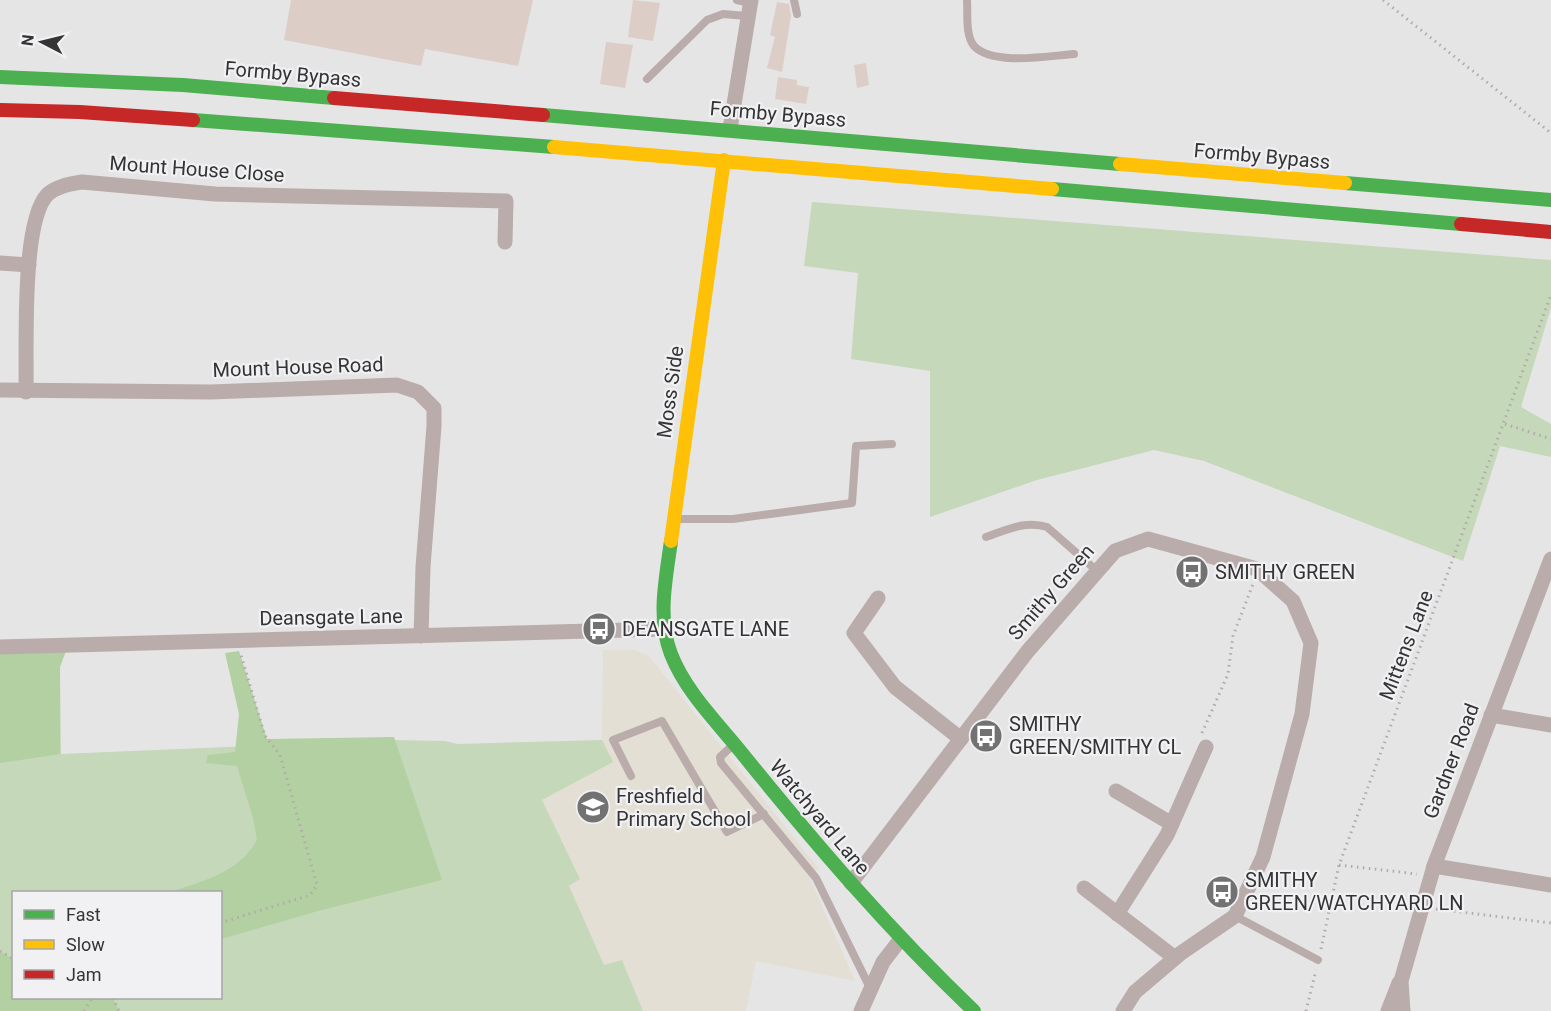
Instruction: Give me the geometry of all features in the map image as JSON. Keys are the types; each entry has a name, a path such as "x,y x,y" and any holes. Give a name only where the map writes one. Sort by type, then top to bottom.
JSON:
{"main road":[{"name":"Formby Bypass","path":"0,77 183,85 730,129 1551,200"},
{"path":"0,110 91,112 724,160 1551,232"},
{"name":"Moss Side","path":"664,629 663,606 674,519 724,160"},
{"name":"Watchyard Lane","path":"664,629 675,663 783,806 900,939 974,1011"}],"street":[{"path":"730,129 746,5"},
{"name":"Mount House Close","path":"26,392 29,265 39,208 48,193 65,185 82,182 215,194 506,201 505,242"},
{"path":"0,263 29,265"},
{"name":"Mount House Road","path":"0,390 211,392 398,385 418,392 434,408 423,567 422,636"},
{"name":"Smithy Green","path":"851,884 1027,652 1096,570 1115,551 1148,539 1257,569 1293,601 1311,643 1302,714 1263,857 1234,916 1174,958 1134,992 1123,1011"},
{"name":"Gardner Road","path":"1388,1011 1401,981 1433,871 1549,568"},
{"path":"878,598 854,633 895,687 961,739"},
{"name":"Deansgate Lane","path":"0,647 664,629"},
{"path":"1491,715 1551,725"},
{"path":"1117,914 1172,824 1206,747"},
{"path":"1116,790 1172,824"},
{"path":"1433,871 1551,885"},
{"path":"1084,888 1174,958"},
{"path":"861,1011 883,962 900,939"},
{"name":"Gardner Road","path":"1401,981 1403,1011"}],"lane":[{"path":"794,0 797,14"},
{"path":"967,0 969,33 973,45 986,54 1000,58 1074,54"},
{"path":"647,79 707,20 746,5"},
{"path":"674,519 733,519 852,503 856,446 892,444"},
{"path":"986,537 1029,523 1038,524 1047,527 1096,570"},
{"path":"631,776 613,740 662,721 727,832 764,814"},
{"path":"734,744 720,757 721,764 816,878 870,988"},
{"path":"1234,916 1318,960"}],"path":[{"path":"1383,0 1551,134"},
{"name":"Mittens Lane","path":"1306,1011 1339,865 1505,424 1551,295"},
{"path":"1505,424 1551,439"},
{"path":"1206,747 1199,739 1228,674 1233,636 1257,569"},
{"path":"222,922 310,895 317,885 280,755 265,736 235,639"},
{"path":"1339,865 1433,871"},
{"path":"1422,907 1551,923"}],"shaded area":[{"name":"Freshfield Primary School","path":"603,650 635,650 649,656 819,869 808,874 855,981 756,961 746,1011 486,1011 445,741 457,744 532,744 602,740"}],"green space":[{"path":"812,202 1551,260 1551,308 1521,407 1551,424 1551,457 1500,446 1463,561 1204,461 1154,450 1037,480 930,517 930,371 851,359 858,273 804,266"},
{"path":"66,651 60,667 60,754 0,763 0,653"},
{"path":"239,651 267,739 394,737 442,880 318,911 222,939 222,891 173,891 207,880 230,868 250,851 257,840 253,818 237,766 206,763 208,755 235,752 239,714 225,653"},
{"path":"60,667 61,754 394,740 445,741 457,744 602,740 613,762 542,800 580,879 569,886 604,965 622,960 643,1011 0,1011 0,669"},
{"path":"0,951 12,958 12,999 113,999 119,1011 0,1011"}],"building":[{"path":"291,0 533,0 518,66 425,49 421,66 284,40"},
{"path":"633,0 660,3 653,41 628,37"},
{"path":"777,2 789,4 791,16 782,72 767,68 775,37 770,35"},
{"path":"606,42 633,45 625,88 600,84"},
{"path":"866,63 869,85 857,88 854,65"},
{"path":"778,77 797,80 797,85 809,87 806,104 775,99"}],"traffic: fast":[{"path":"0,77 183,85 334,98"},
{"path":"543,115 1120,164"},
{"path":"193,120 554,147"},
{"path":"1345,183 1551,200"},
{"path":"1052,189 1461,224"},
{"path":"671,541 665,584 664,626 671,654 685,682 799,823 855,888 913,951 974,1011"}],"traffic: slow":[{"path":"554,147 1052,189"},
{"path":"671,541 724,160"},
{"path":"1120,164 1345,183"}],"traffic: jam":[{"path":"334,98 543,115"},
{"path":"0,110 80,112 193,120"},
{"path":"1461,224 1551,232"}],"place":[{"name":"SMITHY GREEN","path":"1192,572"},
{"name":"DEANSGATE LANE","path":"599,629"},
{"name":"SMITHY GREEN/SMITHY CL","path":"986,736"},
{"name":"Freshfield Primary School","path":"593,807"},
{"name":"SMITHY GREEN/WATCHYARD LN","path":"1222,892"}]}
